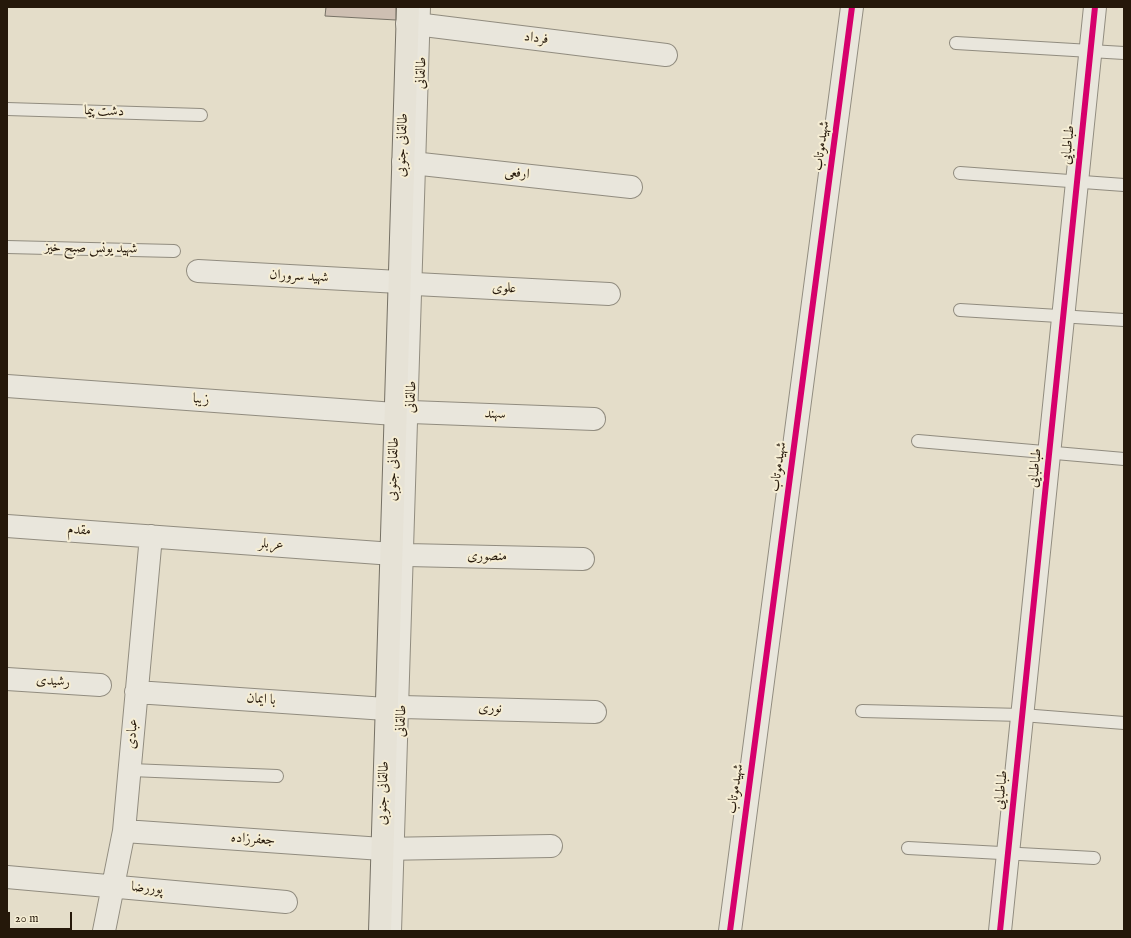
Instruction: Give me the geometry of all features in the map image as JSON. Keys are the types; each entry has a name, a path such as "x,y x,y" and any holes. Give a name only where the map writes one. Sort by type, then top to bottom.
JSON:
{"main road":[{"name":"طالقانی جنوبی","path":"380,931 390,848 416,16"}],"street":[{"name":"شهیدموتاب","path":"730,931 852,7"},
{"name":"طباطبایی","path":"1000,931 1095,7"},
{"name":"فرداد","path":"416,16 666,55"},
{"name":"ارفعی","path":"411,162 631,187"},
{"name":"شهید سروران","path":"198,271 407,283"},
{"name":"علوی","path":"407,283 609,294"},
{"name":"زیبا","path":"7,386 403,413"},
{"name":"سهند","path":"403,413 594,419"},
{"name":"مقدم","path":"7,526 151,536"},
{"name":"عربلر","path":"151,536 399,554"},
{"name":"عبادی","path":"104,931 124,831 131,770 136,692 151,536"},
{"name":"منصوری","path":"399,554 583,559"},
{"name":"رشیدی","path":"7,679 100,685"},
{"name":"با ایمان","path":"136,692 394,708"},
{"name":"نوری","path":"394,708 595,712"},
{"name":"جعفرزاده","path":"124,831 390,848 551,846"},
{"name":"پوررضا","path":"7,876 286,902"}],"lane":[{"path":"956,43 1124,53"},
{"name":"دشت پیما","path":"7,109 201,115"},
{"path":"960,173 1124,185"},
{"name":"شهید یونس صبح خیز","path":"7,247 174,251"},
{"path":"960,310 1124,320"},
{"path":"918,441 1124,459"},
{"path":"862,712 1022,715 1124,723"},
{"path":"131,770 277,776"},
{"path":"390,848 395,931"},
{"path":"908,848 1094,858"}],"building":[{"path":"326,7 396,7 396,20 325,16"}],"cycle path":[{"path":"730,931 852,7"},
{"path":"1000,931 1095,7"}]}
